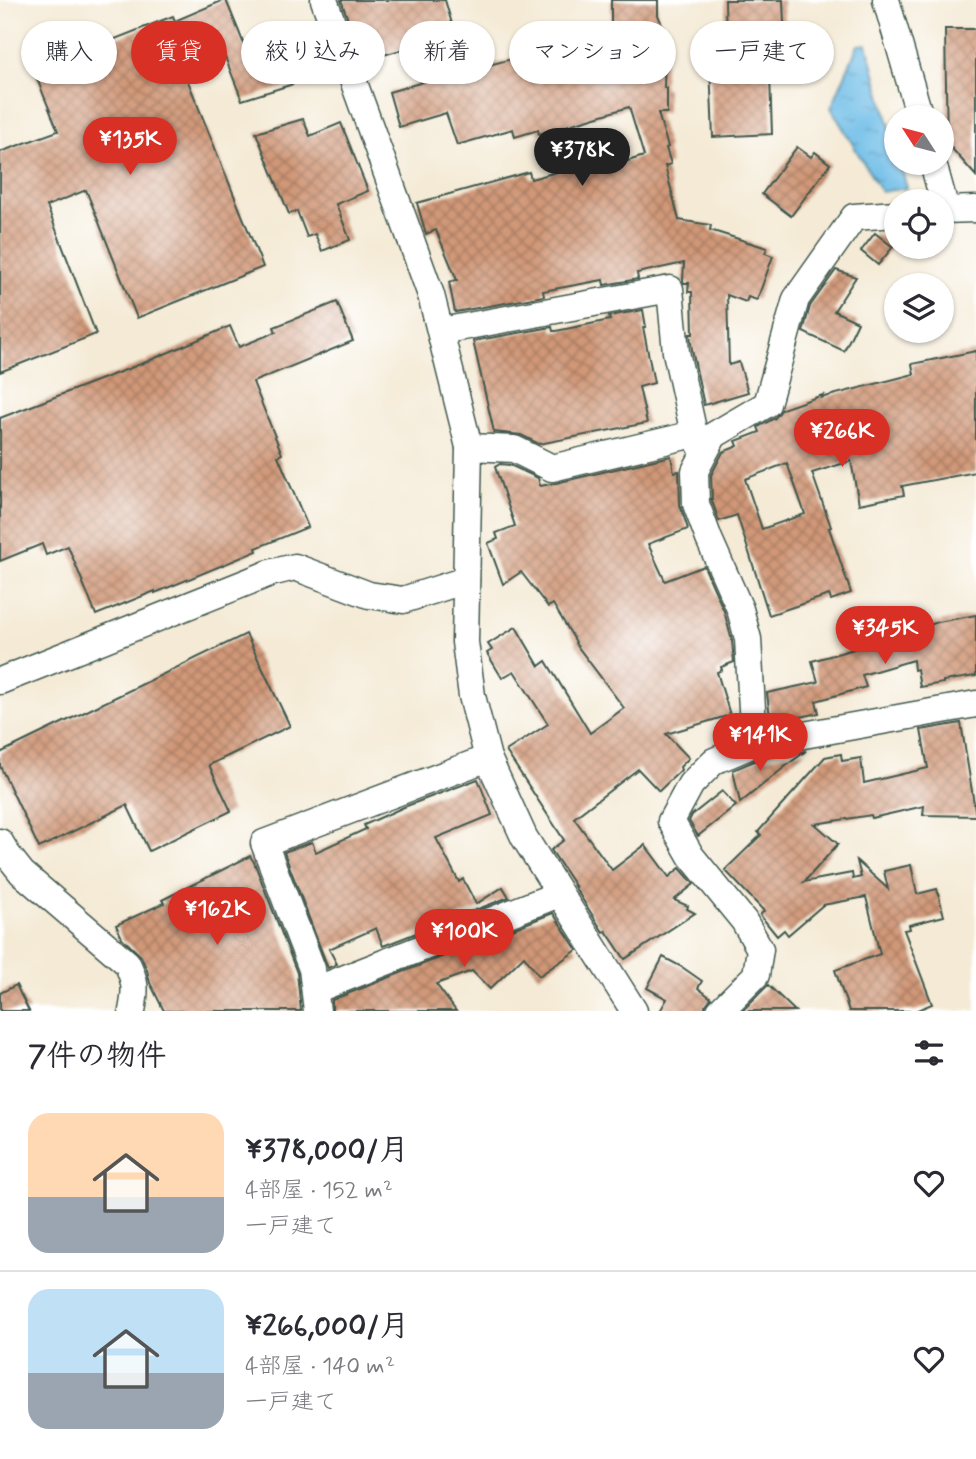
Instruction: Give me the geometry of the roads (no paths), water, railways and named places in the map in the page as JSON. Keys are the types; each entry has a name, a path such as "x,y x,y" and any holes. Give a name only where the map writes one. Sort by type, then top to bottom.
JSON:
{"street":[{"path":"324,0 431,295 469,447 465,642 472,695 488,758 524,837 634,1011"},
{"path":"886,0 917,105"},
{"path":"954,210 976,209"},
{"path":"469,447 514,449 552,468 699,443 714,435 767,404 796,299 853,218 884,215"},
{"path":"441,331 670,289 676,352 699,443 695,471 696,504 740,609 748,639 754,744"},
{"path":"0,681 270,573 295,567 369,595 403,600 466,580"},
{"path":"720,1011 756,975 760,949 744,921 691,856 671,821 691,784 714,761 754,744 976,704"},
{"path":"488,758 264,843 312,969 316,1001 559,894"},
{"path":"0,842 22,873 127,963 134,977 132,1011"}],"water":[{"path":"867,44 884,106 884,175 903,175 907,188 884,189 881,192 831,108 858,45"}]}
